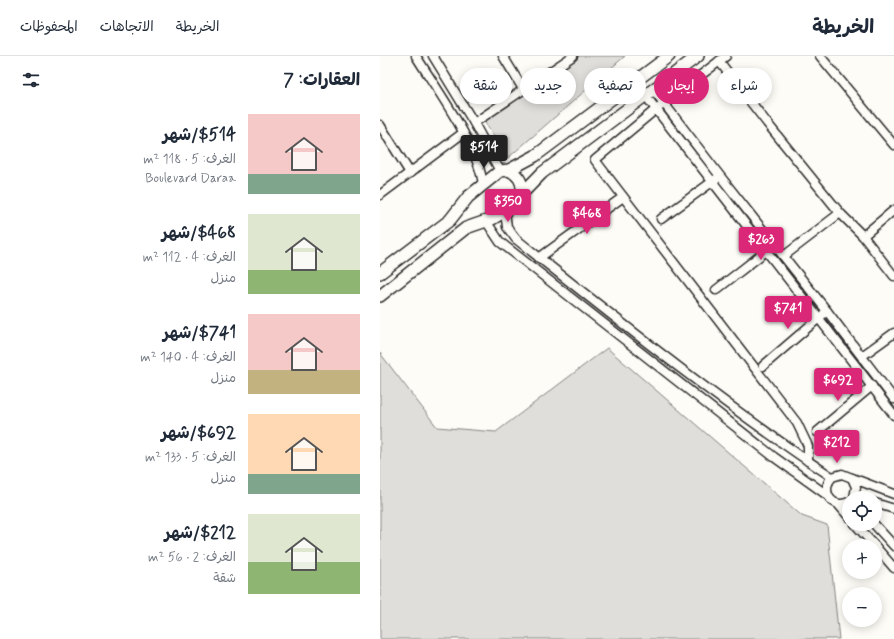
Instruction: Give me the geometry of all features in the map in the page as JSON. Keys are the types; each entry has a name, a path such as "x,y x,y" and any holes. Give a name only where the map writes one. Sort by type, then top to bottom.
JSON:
{"main road":[{"path":"669,56 535,156 504,171 483,185 468,197 461,212 462,218 467,223 473,224 486,221 505,211 542,173 698,56"},
{"path":"504,171 514,173 520,179 522,192"},
{"path":"380,273 450,220 463,206"},
{"path":"380,296 473,224"}],"street":[{"path":"416,56 464,133 478,164 483,185"},
{"path":"433,56 504,171"},
{"path":"503,56 520,84"},
{"path":"555,68 573,56"},
{"path":"709,69 726,56"},
{"path":"820,56 894,145"},
{"path":"719,61 840,213 863,236 894,276"},
{"path":"474,123 520,91"},
{"path":"649,92 654,96"},
{"path":"649,92 655,110 894,415"},
{"path":"808,461 808,446 797,423 595,160 655,110 664,104 827,310 894,399"},
{"path":"380,125 410,173"},
{"path":"380,196 464,133"},
{"path":"661,219 720,176"},
{"path":"540,258 623,197"},
{"path":"863,236 894,210"},
{"path":"505,211 506,222 511,233 540,258 609,313 751,421 832,477"},
{"path":"784,256 840,213"},
{"path":"486,221 500,242 767,452 827,495 842,509"},
{"path":"716,290 766,251"},
{"path":"763,366 827,310"},
{"path":"862,356 894,333"},
{"path":"817,432 872,386"},
{"path":"827,495 826,486 832,477 842,474 894,494"},
{"path":"852,478 856,487 855,491"},
{"path":"838,504 842,503"},
{"path":"882,505 894,509"},
{"path":"861,531 869,539"},
{"path":"880,531 894,546"},
{"path":"882,554 894,568"}],"shaded area":[{"path":"578,56 625,56 611,68 584,68 584,92 576,99 576,68 559,68"},
{"path":"520,93 520,104 570,104 508,158 482,118 504,104 512,104 512,99"},
{"path":"607,348 802,516 827,525 839,639 380,639 380,353 437,427 496,432"}]}
